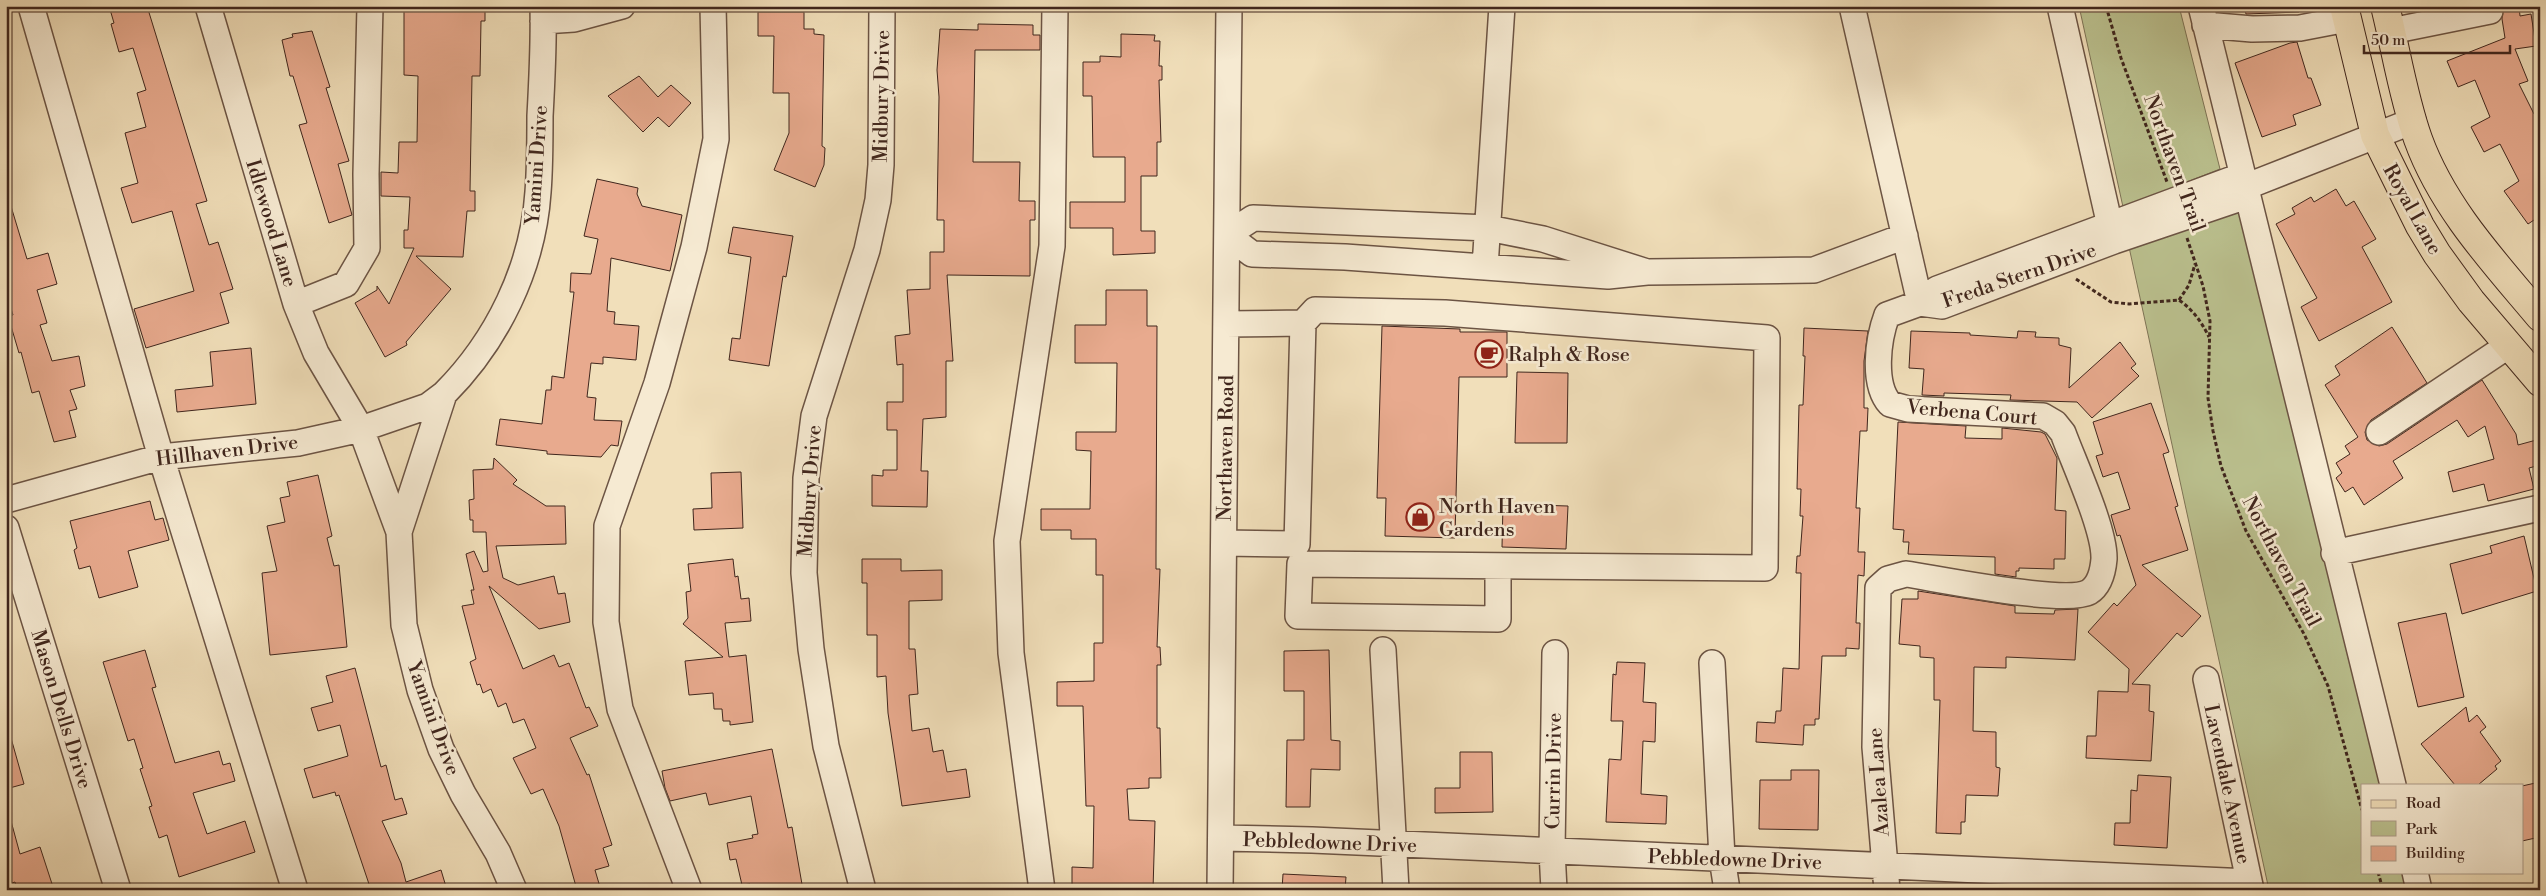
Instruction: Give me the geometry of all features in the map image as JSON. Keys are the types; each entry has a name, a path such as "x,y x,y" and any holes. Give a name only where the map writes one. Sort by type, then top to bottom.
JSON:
{"main road":[{"name":"Royal Lane","path":"2345,13 2375,135 2416,218 2437,254 2471,301 2540,382"},
{"name":"Royal Lane","path":"2388,18 2413,121 2424,154 2448,202 2540,317"}],"street":[{"path":"31,6 161,457 295,890"},
{"name":"Idlewood Lane","path":"208,6 296,304 316,353 361,429"},
{"path":"296,304 346,284 367,248 366,174 370,6"},
{"path":"543,13 574,18 622,6"},
{"path":"689,890 620,709 606,622 607,526 656,383 696,238 716,139 712,6"},
{"name":"Midbury Drive","path":"863,890 826,746 811,649 804,573 806,478 814,416 867,250 878,200 882,6"},
{"path":"1042,890 1011,653 1007,541 1052,246 1055,6"},
{"name":"Northaven Road","path":"1220,890 1229,6"},
{"path":"1485,266 1502,6"},
{"path":"1852,6 1920,303"},
{"path":"2060,6 2112,233"},
{"path":"2388,18 2490,11"},
{"name":"Yamini Drive","path":"399,532 444,394 460,378 492,337 515,289 529,243 538,194 543,13"},
{"path":"2345,13 2298,17 2252,29 2203,15 2334,553 2393,784"},
{"path":"2245,187 2413,121"},
{"name":"Freda Stern Drive","path":"1920,303 1937,289 2112,233 2177,210 2230,180 2245,187"},
{"path":"1647,272 1543,239 1488,228 1253,218 1227,236 1252,254 1345,257 1608,276 1647,272 1814,270 1905,236"},
{"path":"1345,221 1345,257"},
{"name":"Freda Stern Drive","path":"1920,303 1942,306 2081,254 2112,233"},
{"name":"Verbena Court","path":"1876,674 1878,588 1888,579 1906,574 2049,596 2076,596 2090,591 2100,580 2104,558 2100,533 2063,433 2055,423 2043,416 1908,409 1890,404 1884,397 1881,390 1879,348 1880,334 1887,315 1920,303"},
{"path":"1224,543 1299,554 1498,566 1765,568 1767,338 1445,313 1315,310 1303,323 1299,554 1298,616 1498,619 1498,566"},
{"path":"1226,324 1303,323"},
{"path":"2379,432 2509,345"},
{"name":"Hillhaven Drive","path":"6,500 129,464 161,457 298,442 361,429 428,406 444,394"},
{"name":"Yamini Drive","path":"361,429 399,532 404,625 420,690 441,749 463,794 498,853 514,890"},
{"path":"2334,553 2540,508"},
{"name":"Mason Dells Drive","path":"6,528 118,890"},
{"path":"1383,650 1396,890"},
{"name":"Currin Drive","path":"1554,890 1552,851 1555,652"},
{"path":"1712,663 1722,858 1727,890"},
{"name":"Azalea Lane","path":"1876,674 1875,747 1884,865 1888,890"},
{"name":"Lavendale Avenue","path":"2206,679 2250,886"},
{"name":"Pebbledowne Drive","path":"1221,838 1884,865 2064,882 2250,886"},
{"path":"2415,874 2419,890"}],"path":[{"name":"Northaven Trail","path":"2106,6 2121,58 2203,286 2210,321 2208,398 2221,466 2246,531 2304,634 2328,686 2361,806"},
{"path":"2081,254 2074,278 2110,302 2129,304 2179,300 2190,308 2202,323 2210,339"},
{"path":"2179,300 2189,285 2195,263"},
{"path":"2378,874 2382,890"}],"green space":[{"path":"2079,6 2179,6 2220,169 2123,207"},
{"path":"2245,205 2385,784 2361,784 2361,874 2407,874 2411,890 2269,890 2129,247"}],"building":[{"path":"109,6 147,6 207,201 196,204 209,245 218,242 233,289 220,293 229,323 146,348 134,309 194,291 172,211 132,223 121,188 138,183 125,133 146,127 137,93 146,90 133,48 119,52 111,24 114,23"},
{"path":"404,6 485,6 485,21 481,21 480,76 472,76 470,191 475,191 475,211 467,211 463,257 416,256 451,289 406,342 407,345 385,357 355,303 377,290 377,286 389,304 414,248 404,248 404,230 408,230 410,197 381,196 381,172 398,173 399,142 417,142 418,76 404,75"},
{"path":"2244,6 2298,6 2299,12 2246,14"},
{"path":"2503,6 2519,6 2520,16 2531,14 2536,46 2515,49 2528,81 2519,84 2534,114 2540,111 2540,216 2528,224 2504,191 2519,181 2500,144 2484,152 2471,127 2490,117 2475,80 2458,87 2447,61 2505,38 2502,19"},
{"path":"758,12 804,12 804,29 814,29 814,34 824,35 822,146 825,148 824,165 815,187 774,170 789,133 789,93 773,93 774,36 758,36"},
{"path":"978,24 1033,25 1033,35 1040,35 1040,50 975,50 973,162 1020,162 1019,201 1035,201 1035,220 1030,220 1030,276 947,275 953,361 946,361 946,417 923,419 921,471 928,471 927,507 872,506 872,475 883,476 883,470 897,470 897,430 887,430 887,402 903,402 903,364 897,365 895,336 910,334 907,290 930,289 930,252 944,252 944,220 937,220 939,97 937,70 940,29 978,30"},
{"path":"312,31 330,87 326,88 349,161 338,164 352,215 329,223 299,125 307,123 293,76 290,76 282,40 293,37 292,34"},
{"path":"1121,34 1155,35 1154,41 1160,41 1159,66 1162,66 1162,80 1159,80 1161,142 1157,142 1157,176 1141,176 1141,231 1155,231 1155,253 1113,255 1113,228 1070,228 1070,202 1125,202 1125,157 1093,157 1092,96 1083,96 1083,62 1100,62 1100,56 1121,57"},
{"path":"2297,42 2308,78 2311,78 2321,105 2293,115 2296,125 2262,137 2235,63"},
{"path":"639,76 658,97 671,85 691,103 669,127 658,117 643,132 608,96"},
{"path":"597,179 638,188 637,194 642,206 682,215 670,271 611,258 607,311 615,312 614,324 639,326 636,360 603,357 603,364 591,363 587,397 596,398 594,420 622,421 618,446 611,445 601,457 547,454 547,451 496,445 500,419 542,424 546,390 551,390 552,376 564,378 574,292 570,292 571,273 591,274 598,239 584,236"},
{"path":"2336,189 2346,206 2354,201 2376,239 2362,247 2392,302 2319,341 2301,307 2317,298 2276,224 2295,214 2292,208 2311,197 2314,202"},
{"path":"10,203 27,259 48,253 57,284 37,290 47,323 40,325 52,361 79,356 85,386 70,390 77,409 69,411 76,437 54,442 39,391 32,393 21,352 19,353 8,316 13,315 6,292 6,204"},
{"path":"733,227 793,236 786,277 783,276 769,366 729,360 732,338 740,339 751,257 728,253"},
{"path":"1106,290 1147,290 1147,326 1157,326 1156,569 1160,569 1157,647 1160,647 1161,665 1157,665 1157,728 1160,728 1161,778 1149,778 1149,788 1127,789 1129,820 1155,821 1153,890 1072,890 1072,867 1093,868 1094,806 1086,806 1083,706 1057,706 1057,682 1094,681 1094,643 1103,643 1103,575 1096,575 1096,539 1071,539 1071,530 1041,530 1041,509 1090,509 1091,451 1076,450 1076,432 1116,432 1117,363 1075,363 1075,325 1106,325"},
{"path":"1382,326 1460,329 1460,332 1507,332 1507,377 1459,377 1455,538 1385,536 1386,498 1377,498"},
{"path":"2392,327 2427,383 2371,420 2365,432 2367,440 2379,446 2387,444 2482,380 2516,434 2518,445 2540,439 2540,465 2529,468 2534,489 2488,501 2484,484 2453,492 2448,472 2494,459 2485,426 2468,437 2457,420 2393,461 2403,478 2364,505 2353,487 2345,492 2336,478 2342,473 2336,463 2350,454 2345,446 2358,437 2325,385 2340,375 2335,366"},
{"path":"1804,328 1868,331 1864,361 1864,408 1868,408 1867,431 1860,431 1856,508 1860,508 1858,552 1865,552 1864,576 1858,575 1856,623 1860,623 1859,649 1846,648 1846,656 1822,656 1819,719 1815,719 1815,725 1804,725 1803,745 1756,742 1757,722 1775,723 1776,711 1781,711 1783,668 1799,669 1801,573 1796,573 1797,556 1800,556 1803,516 1800,516 1801,489 1797,489 1799,405 1803,405"},
{"path":"1911,331 1970,333 1970,335 2017,338 2018,331 2036,332 2035,337 2059,338 2059,345 2071,348 2069,388 2120,342 2136,364 2131,368 2139,376 2092,418 2077,402 2010,400 2011,395 1944,393 1944,396 1922,395 1924,369 1909,368"},
{"path":"251,348 256,404 177,412 175,390 213,386 210,352"},
{"path":"1517,372 1568,373 1567,443 1515,443"},
{"path":"2151,403 2169,452 2163,454 2178,506 2175,507 2188,550 2142,565 2201,616 2182,637 2177,633 2132,684 2150,685 2149,711 2154,712 2151,761 2086,758 2087,736 2096,736 2098,691 2128,692 2129,669 2088,632 2114,603 2117,606 2136,585 2120,535 2117,536 2111,515 2130,509 2118,472 2103,477 2096,456 2103,454 2093,422"},
{"path":"1898,422 1966,426 1965,438 2002,439 2002,428 2045,434 2057,458 2055,510 2066,511 2065,559 2054,559 2054,569 2019,568 2019,571 2016,571 2016,577 1995,574 1995,557 1908,554 1909,542 1903,542 1904,530 1893,529"},
{"path":"494,458 517,480 513,484 546,506 565,506 566,544 496,546 503,578 518,585 554,576 558,594 565,593 570,622 539,629 489,586 523,669 554,655 559,667 569,663 586,708 589,707 598,726 570,738 587,775 589,774 612,845 603,848 609,866 595,870 600,887 590,890 577,890 559,826 543,789 531,794 513,758 536,748 524,719 513,723 506,703 498,707 491,689 483,693 480,684 477,685 470,662 476,659 462,606 474,604 471,590 474,590 466,554 474,551 483,572 488,571 486,532 473,532 469,500 474,499 473,470 493,469"},
{"path":"741,472 743,528 694,530 693,509 712,508 711,473"},
{"path":"318,475 332,536 327,538 334,566 339,565 347,647 270,655 262,573 277,571 267,526 285,522 280,498 290,496 287,482"},
{"path":"150,501 155,520 163,518 169,540 128,551 138,587 99,598 90,566 79,569 74,550 77,548 70,521"},
{"path":"1503,504 1568,506 1566,549 1502,547"},
{"path":"2524,536 2537,591 2462,614 2450,564 2492,553 2490,546"},
{"path":"733,559 735,577 738,576 741,599 749,598 751,621 725,623 729,657 746,655 753,722 730,725 730,721 723,721 722,709 714,709 713,693 689,695 685,661 723,657 683,624 688,618 686,592 691,591 688,564"},
{"path":"862,559 901,559 901,571 942,570 942,600 909,601 909,649 915,649 918,694 909,695 912,731 929,728 933,752 943,750 947,772 966,769 970,797 902,806 888,713 886,676 877,677 877,635 867,635 867,583 862,583"},
{"path":"1918,591 2015,606 2015,613 2054,614 2055,610 2078,609 2075,660 2006,657 2006,668 1974,667 1973,731 1996,732 1996,767 2000,768 1998,796 1966,795 1965,822 1961,822 1961,834 1936,833 1940,700 1934,700 1934,658 1920,657 1920,646 1899,644 1902,599 1918,599"},
{"path":"2446,613 2464,697 2418,707 2398,623"},
{"path":"145,650 156,687 152,688 175,763 219,751 223,765 230,763 235,781 193,793 207,834 245,821 255,852 179,877 167,835 159,838 149,807 152,806 140,769 143,768 134,739 128,741 103,662"},
{"path":"1329,650 1331,740 1340,741 1340,770 1311,769 1310,807 1286,807 1287,740 1304,740 1304,691 1284,691 1284,651"},
{"path":"1617,662 1645,663 1643,702 1656,703 1655,742 1643,741 1641,794 1667,796 1666,824 1606,822 1609,759 1621,760 1623,721 1611,721 1613,674 1616,675"},
{"path":"355,668 381,767 386,765 395,800 402,798 407,814 382,821 401,863 406,882 441,870 447,890 371,890 339,795 336,796 335,792 313,798 304,769 348,756 340,725 318,731 311,708 333,702 326,676"},
{"path":"2466,707 2469,722 2477,715 2486,727 2480,732 2501,761 2495,766 2497,769 2479,784 2454,784 2421,744"},
{"path":"6,738 11,738 24,784 6,789"},
{"path":"772,749 788,828 792,827 803,890 751,890 750,884 742,885 736,859 730,860 727,843 753,838 752,835 758,834 751,796 709,805 706,793 670,801 665,788 662,771"},
{"path":"1460,752 1492,752 1493,812 1435,813 1435,788 1460,788"},
{"path":"1791,770 1819,770 1818,830 1759,829 1760,780 1791,780"},
{"path":"2138,775 2171,777 2167,848 2114,845 2115,823 2130,823 2131,790 2137,791"},
{"path":"2540,782 2540,837 2524,841 2524,786"},
{"path":"11,821 20,854 40,847 54,890 17,890 15,882 12,883 6,867 6,822"},
{"path":"1283,874 1346,877 1345,890 1282,890"}],"place":[{"name":"Ralph & Rose","path":"1489,354"},
{"name":"North Haven Gardens","path":"1420,517"}]}
